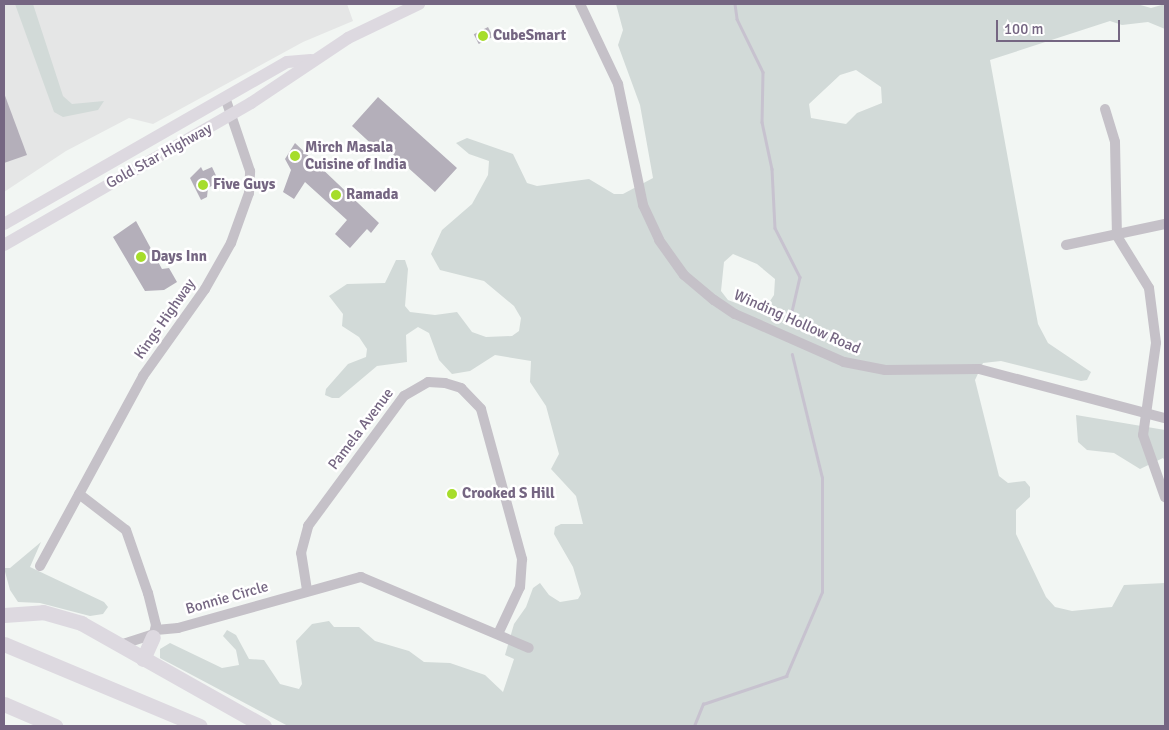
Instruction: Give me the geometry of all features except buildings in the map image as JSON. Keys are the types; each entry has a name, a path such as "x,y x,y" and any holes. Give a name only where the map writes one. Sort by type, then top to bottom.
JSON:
{"highway":[{"path":"4,615 35,612 58,615 86,626 264,726"},
{"path":"143,658 154,633"},
{"path":"4,644 200,726"},
{"path":"60,668 185,726"},
{"path":"4,704 55,726"}],"main road":[{"name":"Gold Star Highway","path":"4,224 287,62 310,60 419,4"},
{"name":"Gold Star Highway","path":"4,245 232,114 302,70 310,60"}],"street":[{"name":"Winding Hollow Road","path":"580,4 618,84 643,205 651,222 684,275 714,300 735,314 844,362 885,370 979,369 1146,415 1165,418"},
{"name":"Kings Highway","path":"40,566 143,376 205,289 231,243 249,193 250,180 247,156 225,98"},
{"path":"1105,109 1115,142 1117,236 1150,288 1156,343 1143,436 1165,497"},
{"path":"1066,244 1117,236 1165,224"},
{"name":"Pamela Avenue","path":"307,590 302,553 308,526 404,396 428,382 444,383 461,388 481,409 522,559 520,587 498,634"},
{"path":"79,494 126,530 154,633 121,645"},
{"path":"307,590 349,578 374,580 529,648"},
{"name":"Bonnie Circle","path":"154,633 178,628 307,590"}],"shaded area":[{"path":"4,4 347,4 353,21 303,42 153,124 129,118 66,151 4,192"},
{"path":"15,4 33,4 63,96 72,104 104,101 98,110 63,117 54,112"},
{"path":"616,4 1137,4 1151,8 1165,4 1165,29 1148,22 1122,25 1110,21 990,60 1038,324 1048,343 1091,372 1087,380 1081,381 1001,361 983,363 975,380 999,476 1008,483 1025,481 1030,487 1030,497 1016,510 1016,534 1046,597 1055,607 1072,611 1112,607 1124,585 1165,583 1165,726 288,726 160,658 160,649 170,643 222,668 239,665 236,650 223,636 227,630 236,635 249,659 264,660 280,684 299,689 302,684 296,641 312,624 329,621 334,627 359,627 375,641 409,651 424,662 450,663 485,675 503,692 514,659 505,655 514,624 526,607 533,588 540,583 549,595 560,602 578,599 581,594 573,567 554,534 555,527 561,524 583,524 576,496 551,469 559,454 546,406 530,382 531,361 495,355 470,371 452,374 439,360 429,333 418,327 406,335 407,362 377,366 339,398 332,398 325,395 326,389 348,364 366,357 367,349 359,337 342,326 343,314 329,296 347,284 385,283 396,260 405,260 408,269 405,306 410,312 435,315 457,312 472,332 486,337 512,336 519,331 521,318 514,306 484,281 440,270 431,254 442,230 472,204 488,175 489,161 469,154 456,143 467,138 513,154 527,183 537,186 589,179 614,194 623,194 653,178 640,105 618,45 623,30","holes":["856,70 881,87 882,103 857,113 846,124 811,118 809,104 840,75","733,254 757,264 775,279 774,295 762,313 728,300 721,291 724,262"]},
{"path":"1076,415 1165,430 1165,461 1163,458 1140,469 1114,453 1087,450 1078,442"},
{"path":"41,542 30,567 104,602 108,607 103,614 90,616 40,603 18,602 10,590 4,568 10,568"}],"waterway":[{"path":"735,4 737,19 763,72 762,122 772,169 775,228 800,277 792,313"},
{"path":"694,726 703,704 786,676 822,592 822,478 792,355"}],"place":[{"name":"CubeSmart","path":"483,36"},
{"name":"Mirch Masala Cuisine of India","path":"295,156"},
{"name":"Five Guys","path":"203,185"},
{"name":"Ramada","path":"336,195"},
{"name":"Days Inn","path":"141,257"},
{"name":"Crooked S Hill","path":"452,494"}]}
